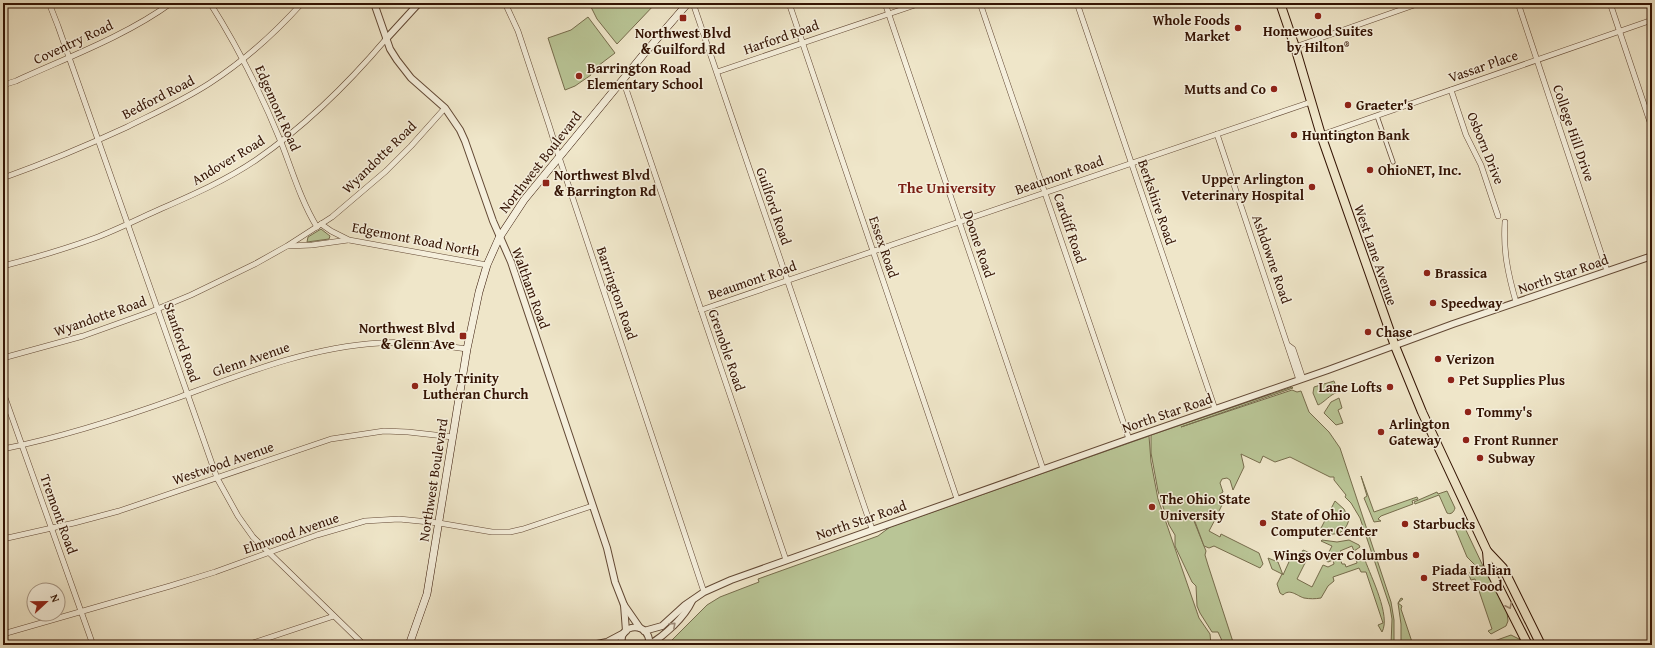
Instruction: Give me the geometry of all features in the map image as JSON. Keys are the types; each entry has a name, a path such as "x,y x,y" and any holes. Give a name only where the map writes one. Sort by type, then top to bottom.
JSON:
{"main road":[{"name":"Northwest Boulevard","path":"409,645 427,594 467,349 479,292 487,265 500,238 524,200 688,3"},
{"name":"West Lane Avenue","path":"1280,3 1295,46 1321,135 1395,346 1422,412 1487,551 1503,568 1541,645"},
{"name":"West Lane Avenue","path":"1487,551 1488,564 1491,572 1528,645"}],"street":[{"name":"Stanford Road","path":"49,3 217,478 238,516 254,537 364,645"},
{"name":"Coventry Road","path":"3,85 69,57 141,23 171,3"},
{"name":"Edgemont Road","path":"210,3 258,87 306,205 319,225"},
{"name":"Bedford Road","path":"3,178 60,157 182,100 211,83 243,60 302,3"},
{"name":"Waltham Road","path":"374,3 391,51 407,74 445,108 453,118 466,141 500,238 511,262 624,605 625,632 622,638 622,645"},
{"name":"Andover Road","path":"3,266 70,247 128,224 185,199 256,160 311,118 336,95 419,3"},
{"name":"Barrington Road","path":"505,3 518,31 704,592"},
{"name":"Guilford Road","path":"693,3 872,530"},
{"name":"Essex Road","path":"789,3 958,499"},
{"name":"Doone Road","path":"885,3 1043,470"},
{"name":"Harford Road","path":"717,72 921,3"},
{"name":"Cardiff Road","path":"980,3 1129,438"},
{"name":"Berkshire Road","path":"1077,3 1215,409"},
{"path":"1295,46 1420,3"},
{"name":"College Hill Drive","path":"1518,3 1607,271"},
{"path":"1610,3 1652,128"},
{"name":"Vassar Place","path":"1321,135 1652,20"},
{"name":"Grenoble Road","path":"623,80 786,560"},
{"name":"Osborn Drive","path":"1451,90 1466,135 1479,159 1498,216"},
{"name":"Beaumont Road","path":"701,310 1311,102"},
{"name":"Wyandotte Road","path":"3,358 83,336 158,309 255,264 287,246 332,217 386,171 445,108"},
{"path":"1377,116 1392,162"},
{"name":"Ashdowne Road","path":"1217,134 1289,346 1293,349 1301,379"},
{"path":"1505,222 1504,244 1507,272 1516,302"},
{"name":"Edgemont Road North","path":"319,225 349,240 487,265"},
{"name":"Wyandotte Road","path":"287,246 312,245 349,240"},
{"name":"North Star Road","path":"625,632 633,627 642,629 662,626 704,592 731,580 1043,470 1129,438 1395,346 1516,302 1652,256"},
{"name":"Glenn Avenue","path":"3,449 85,429 299,356 348,347 381,343 467,349"},
{"name":"Tremont Road","path":"3,392 93,645"},
{"name":"Westwood Avenue","path":"3,539 119,511 331,439 356,434 384,431 453,437"},
{"name":"Elmwood Avenue","path":"3,634 178,584 317,535 365,521 399,519 439,523 492,532 510,532 523,530 592,506"},
{"name":"North Star Road","path":"649,645 684,615 693,600"},
{"name":"Waltham Road","path":"624,605 648,637 649,645"},
{"path":"247,645 334,616"},
{"path":"592,645 607,642 625,632"}],"green space":[{"path":"589,3 656,3 617,44 597,19"},
{"path":"588,17 615,53 590,72 591,75 575,86 565,90 548,38 571,30"},
{"path":"321,229 330,236 329,239 307,242 308,237"},
{"path":"1334,381 1338,392 1318,405 1313,393 1314,387"},
{"path":"1292,387 1293,388 1181,427 1292,390 1297,392 1301,391 1309,412 1329,432 1340,448 1391,602 1394,620 1394,645 1391,645 1392,619 1390,607 1360,518 1351,503 1345,497 1346,495 1334,480 1334,477 1330,477 1290,457 1275,462 1263,456 1260,463 1241,454 1244,467 1233,490 1230,480 1227,478 1222,479 1220,483 1223,492 1220,494 1223,503 1218,513 1211,510 1210,512 1194,517 1192,516 1206,551 1205,555 1234,645 1224,645 1218,632 1212,632 1197,606 1196,586 1192,582 1175,546 1175,535 1169,525 1158,491 1151,453 1151,435"},
{"path":"1339,398 1342,408 1338,410 1343,423 1336,425 1324,413 1331,402"},
{"path":"1149,436 1151,462 1158,499 1199,618 1210,634 1211,645 667,645 707,605 720,597 759,582 758,579 878,536 890,527"},
{"path":"1361,476 1374,512 1417,497 1418,499 1412,501 1413,504 1381,516 1378,519 1381,521 1374,522 1364,498 1367,496"},
{"path":"1447,491 1455,508 1453,512 1448,514 1439,495 1415,504 1414,502 1437,492 1438,494"},
{"path":"1335,501 1344,509 1349,519 1342,531 1330,534 1320,530"},
{"path":"1212,513 1217,516 1209,531 1220,537 1221,534 1259,553 1263,564 1260,568 1214,546 1209,548 1204,546 1194,519"},
{"path":"1459,524 1464,526 1483,566 1476,566 1467,557 1455,528 1456,525"},
{"path":"1349,540 1359,545 1360,547 1354,551 1352,546 1340,551 1341,553 1339,555 1342,564 1345,564 1346,567 1357,563 1357,557 1365,560 1382,607 1384,625 1382,632 1378,625 1383,623 1366,572 1361,572 1359,568 1333,577 1334,581 1328,586 1321,598 1312,599 1301,597 1291,592 1283,595 1280,593 1277,584 1282,574 1272,569 1268,558 1278,562 1283,575 1293,553 1300,556 1303,550 1310,553 1297,579 1312,587 1323,565 1328,567 1334,564 1333,560 1328,562 1325,560 1332,546 1321,541 1337,542"},
{"path":"1480,569 1488,574 1507,612 1508,621 1506,626 1491,634 1488,631 1492,629 1475,579 1471,580 1469,575 1470,572"},
{"path":"1398,603 1402,606 1401,609 1413,645 1401,645 1401,624"},
{"path":"1511,635 1519,639 1524,645 1483,645"}],"place":[{"name":"Homewood Suites by Hilton®","path":"1318,16"},
{"name":"Northwest Blvd & Guilford Rd","path":"683,18"},
{"name":"Whole Foods Market","path":"1238,28"},
{"name":"Barrington Road Elementary School","path":"579,76"},
{"name":"Mutts and Co","path":"1274,89"},
{"name":"Graeter's","path":"1348,105"},
{"name":"Huntington Bank","path":"1294,135"},
{"name":"OhioNET, Inc.","path":"1370,170"},
{"name":"Northwest Blvd & Barrington Rd","path":"546,183"},
{"name":"Upper Arlington Veterinary Hospital","path":"1312,187"},
{"name":"Brassica","path":"1427,273"},
{"name":"Speedway","path":"1433,303"},
{"name":"Chase","path":"1368,332"},
{"name":"Northwest Blvd & Glenn Ave","path":"463,336"},
{"name":"Verizon","path":"1438,359"},
{"name":"Pet Supplies Plus","path":"1451,380"},
{"name":"Holy Trinity Lutheran Church","path":"415,386"},
{"name":"Lane Lofts","path":"1390,387"},
{"name":"Tommy's","path":"1468,412"},
{"name":"Arlington Gateway","path":"1381,432"},
{"name":"Front Runner","path":"1466,440"},
{"name":"Subway","path":"1480,458"},
{"name":"The Ohio State University","path":"1152,507"},
{"name":"State of Ohio Computer Center","path":"1263,523"},
{"name":"Starbucks","path":"1405,524"},
{"name":"Wings Over Columbus","path":"1416,555"},
{"name":"Piada Italian Street Food","path":"1424,578"}],"district":[{"name":"The University","path":"947,188"}]}
